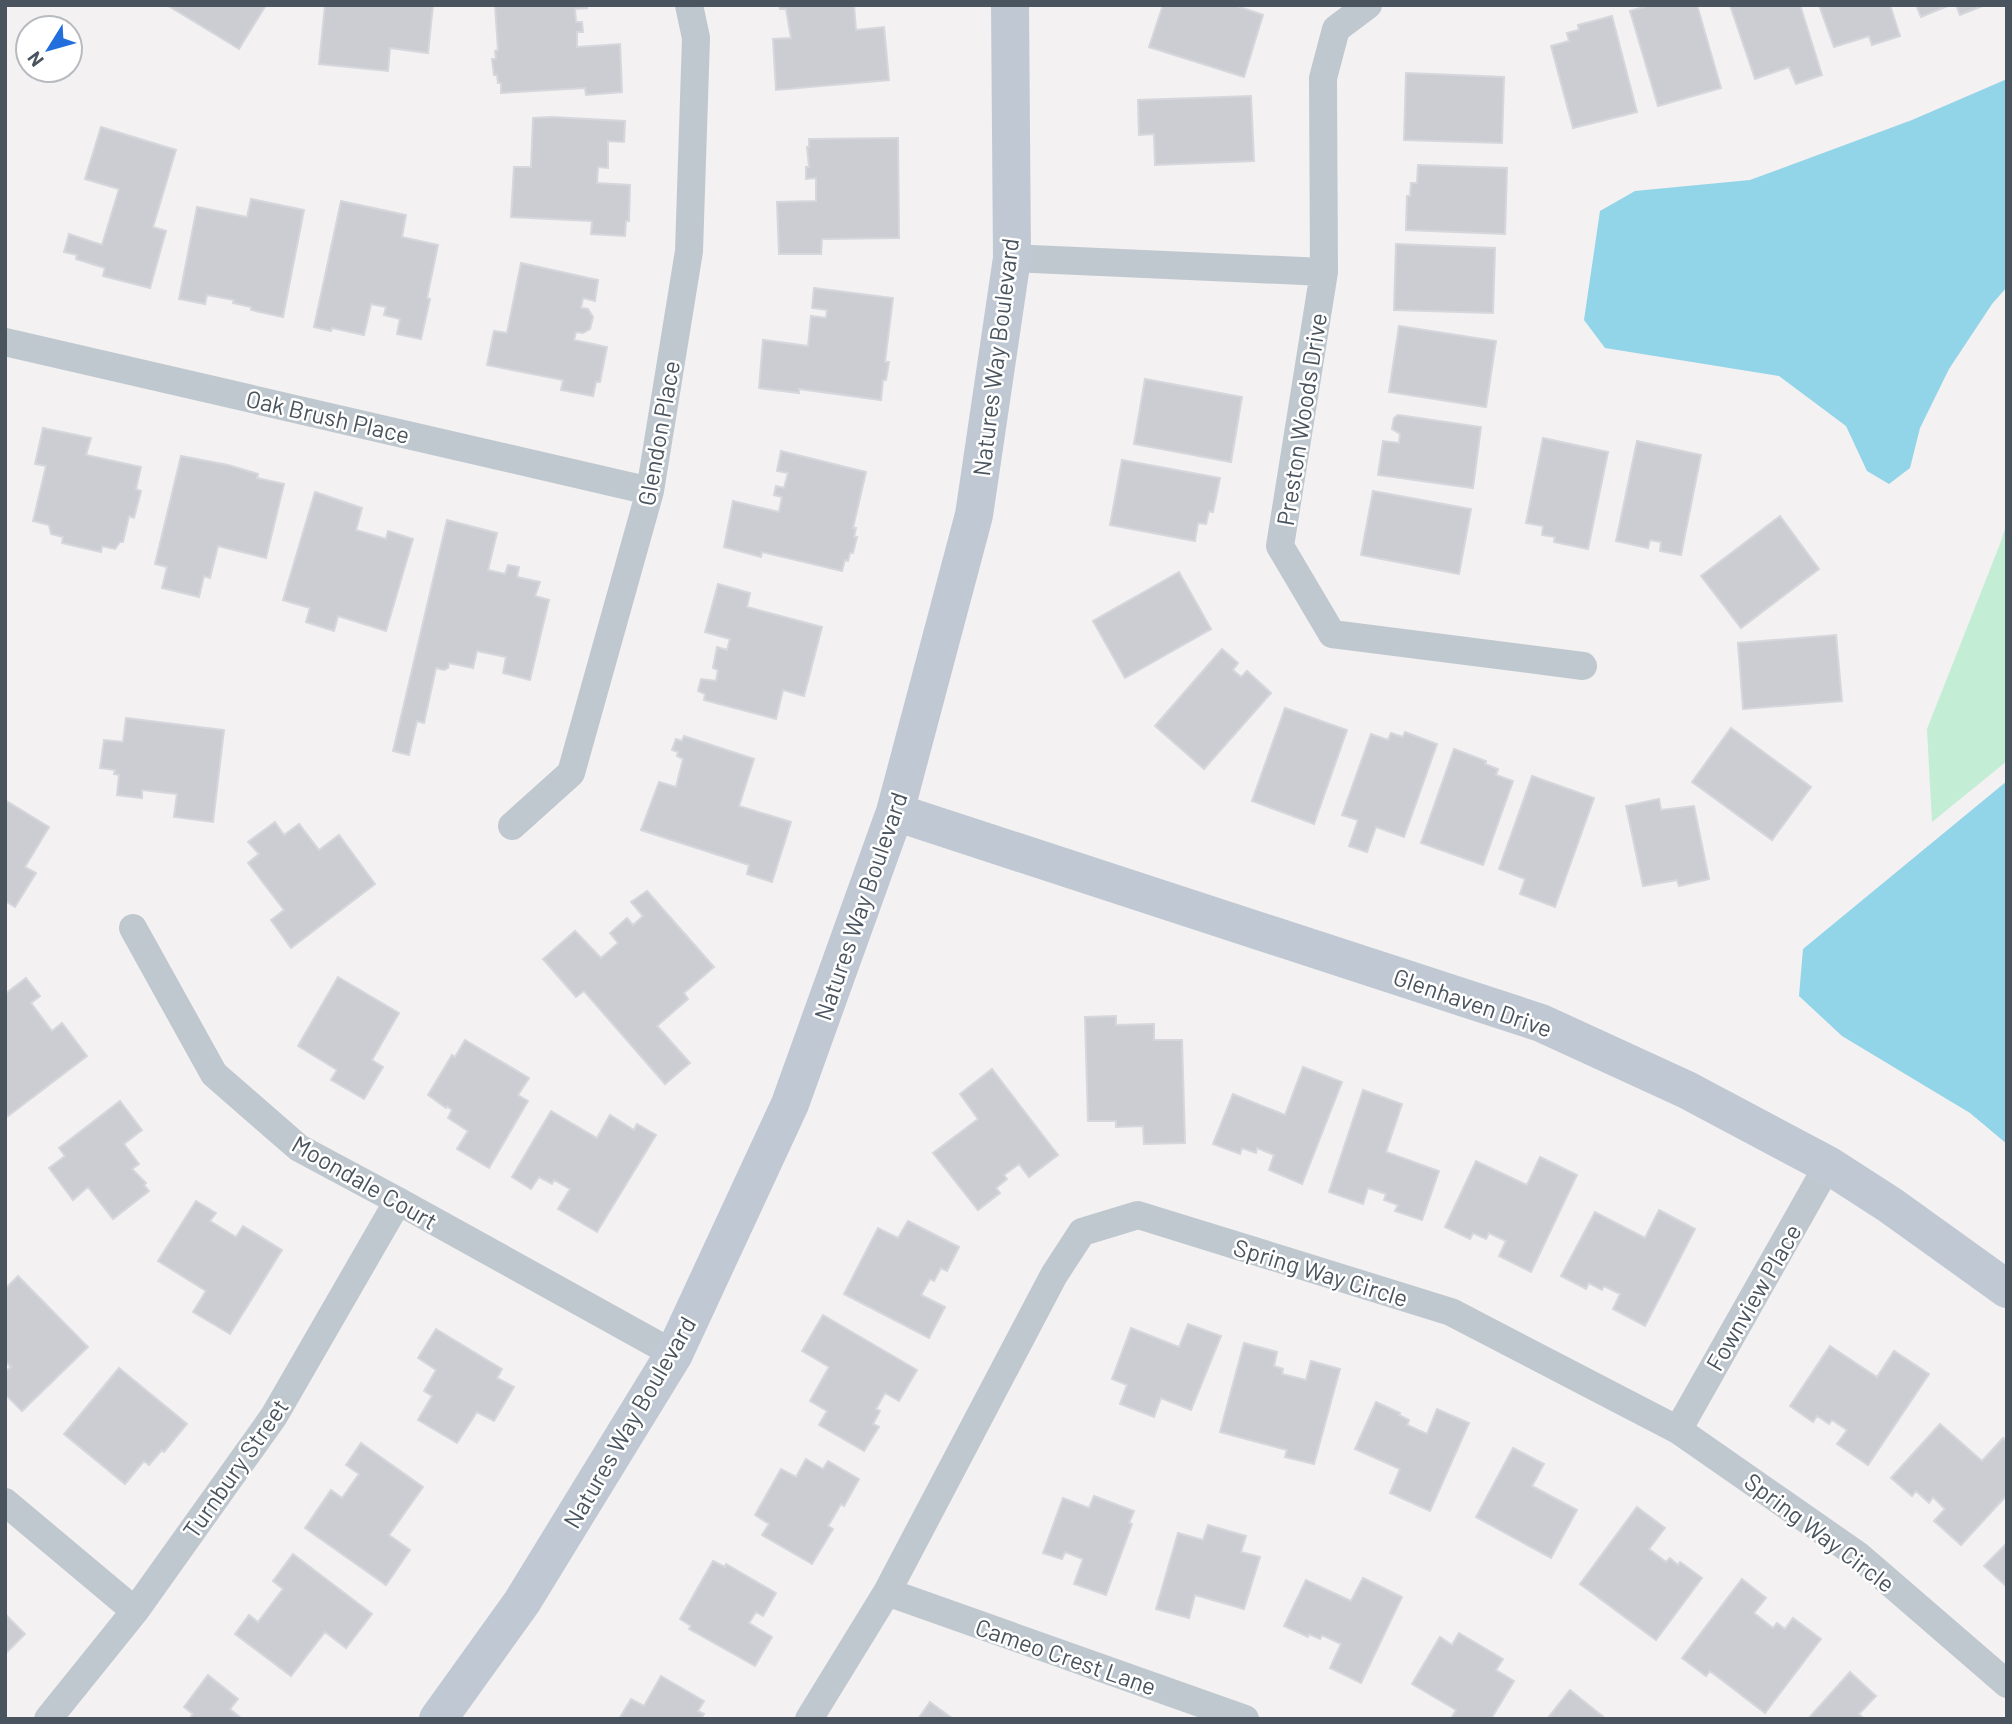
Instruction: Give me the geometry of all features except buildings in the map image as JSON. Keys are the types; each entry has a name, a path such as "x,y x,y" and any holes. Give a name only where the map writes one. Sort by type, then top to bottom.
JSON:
{"street":[{"name":"Glendon Place","path":"512,826 571,773 650,491 689,251 696,38 689,5"},
{"name":"Natures Way Boulevard","path":"438,1719 522,1602 674,1354 790,1104 895,812 974,515 1012,258 1010,5"},
{"name":"Preston Woods Drive","path":"1368,5 1336,29 1324,78 1324,272 1280,546 1332,634 1583,666"},
{"path":"1012,258 1324,272"},
{"name":"Oak Brush Place","path":"5,342 650,491"},
{"name":"Glenhaven Drive","path":"895,812 1541,1023 1688,1090 1828,1165 1900,1212 2007,1289"},
{"name":"Moondale Court","path":"133,928 214,1074 299,1148 674,1354"},
{"name":"Fownview Place","path":"1678,1430 1828,1165"},
{"name":"Turnbury Street","path":"48,1719 135,1611 274,1416 398,1201"},
{"name":"Spring Way Circle","path":"809,1719 887,1592 1054,1275 1082,1233 1138,1215 1451,1312 1678,1430 1859,1556 2007,1684"},
{"path":"5,1502 135,1611"},
{"name":"Cameo Crest Lane","path":"887,1592 1245,1719"}],"green space":[{"path":"2007,522 2007,761 1932,822 1927,729"}],"water":[{"path":"2007,79 2007,287 1992,304 1949,369 1920,428 1910,468 1889,484 1867,471 1846,426 1779,376 1605,348 1584,320 1600,211 1635,191 1750,180 1912,120"},
{"path":"2007,781 2007,1144 1970,1113 1842,1036 1799,996 1803,949"}]}
